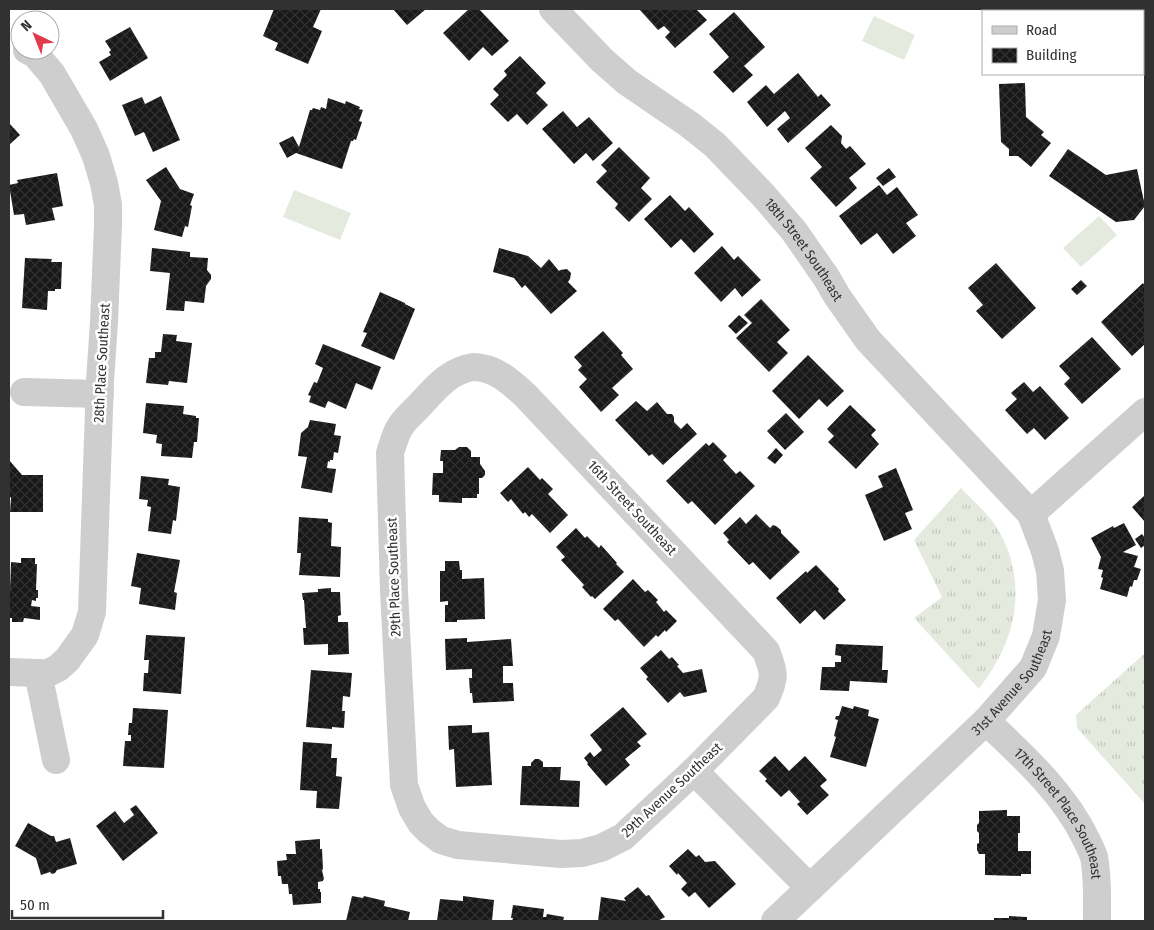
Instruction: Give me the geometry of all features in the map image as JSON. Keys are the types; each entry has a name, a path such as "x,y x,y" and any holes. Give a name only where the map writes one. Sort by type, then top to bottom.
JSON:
{"street":[{"name":"18th Street Southeast","path":"553,9 602,60 627,82 690,125 715,145 764,196 794,231 868,340 1031,514"},
{"name":"28th Place Southeast","path":"9,672 46,674 58,668 67,660 85,635 92,612 108,205 96,156 88,138 65,95 41,60"},
{"name":"16th Street Southeast","path":"474,367 483,367 509,380 526,396 766,650 773,670"},
{"name":"29th Place Southeast","path":"421,823 412,808 404,785 394,591 390,453 395,436 401,425 439,384 464,368 474,367"},
{"path":"24,392 100,394"},
{"path":"1031,514 1145,412"},
{"name":"31st Avenue Southeast","path":"775,921 986,720 1033,668 1046,636 1052,600 1050,572 1045,551 1031,514"},
{"name":"29th Avenue Southeast","path":"421,823 429,832 441,840 458,845 561,854 582,853 601,848 623,837 694,771 766,698 774,676 773,670"},
{"path":"38,673 56,760"},
{"name":"17th Street Place Southeast","path":"986,720 1052,788 1079,825 1093,855 1098,884 1096,921"},
{"path":"694,771 810,888"}],"green space":[{"path":"874,16 915,35 904,60 862,41"},
{"path":"294,190 351,213 340,240 283,217"},
{"path":"1099,216 1117,235 1081,267 1063,248"},
{"path":"961,488 993,522 1002,537 1009,552 1015,584 1015,601 1009,633 998,659 979,689 914,618 942,597 914,540"},
{"path":"1145,653 1145,804 1077,728 1076,715"}],"building":[{"path":"274,9 321,9 313,27 322,31 308,64 275,50 278,43 263,36"},
{"path":"393,9 426,9 407,25"},
{"path":"469,9 479,9 509,41 492,56 483,47 469,61 443,33"},
{"path":"639,9 696,9 707,20 675,48 665,37 670,32 664,26 658,30"},
{"path":"734,12 765,47 744,66 753,75 733,93 713,72 729,57 709,34"},
{"path":"130,27 148,58 110,81 99,62 111,55 109,52 111,50 105,41"},
{"path":"520,56 546,83 536,93 548,105 527,125 517,114 508,122 490,104 499,95 493,89 507,75 504,71"},
{"path":"798,73 818,97 821,94 831,105 788,143 777,129 790,118 785,111 767,127 747,102 766,85 774,94"},
{"path":"1025,83 1026,117 1044,132 1041,135 1051,143 1031,167 1018,156 1009,156 1009,149 1001,142 999,84"},
{"path":"161,96 180,140 153,152 144,132 135,136 122,105 142,97 145,104"},
{"path":"328,98 345,104 346,101 363,110 359,121 362,122 356,140 351,141 342,169 296,153 287,158 279,143 293,136 299,147 310,110 313,108 320,110 321,107 326,109"},
{"path":"563,111 577,127 589,117 613,143 593,161 586,153 574,164 542,129"},
{"path":"9,123 20,135 9,145"},
{"path":"831,125 842,136 841,143 846,149 850,146 866,164 849,178 857,188 836,207 810,178 822,167 805,148"},
{"path":"619,147 650,178 641,188 652,199 629,222 615,208 618,204 596,182 607,171 601,165"},
{"path":"1068,149 1106,175 1137,169 1145,206 1134,220 1116,222 1049,176"},
{"path":"166,167 180,189 194,194 190,205 192,206 188,227 185,226 182,237 154,230 161,201 146,180"},
{"path":"889,168 896,177 883,186 876,178"},
{"path":"57,173 63,206 52,208 55,220 26,225 24,214 14,215 9,185 18,183 17,180"},
{"path":"879,185 887,195 897,187 918,215 906,223 916,236 893,254 877,233 861,245 839,216"},
{"path":"670,195 685,211 689,207 714,234 694,253 681,239 671,248 644,219"},
{"path":"722,246 734,260 738,256 761,280 742,297 735,288 721,302 694,273"},
{"path":"152,248 190,252 190,257 208,258 207,270 211,275 211,279 206,286 204,303 185,301 184,311 166,310 170,273 150,271"},
{"path":"499,248 528,256 541,268 549,259 559,271 567,269 571,273 568,282 577,291 551,314 525,285 522,288 514,278 493,272"},
{"path":"25,258 52,259 51,262 62,262 61,289 48,291 47,310 22,308"},
{"path":"996,263 1036,308 1002,339 976,311 983,305 968,288"},
{"path":"1081,280 1087,286 1077,295 1071,289"},
{"path":"1143,283 1145,286 1145,344 1132,356 1101,322"},
{"path":"380,292 415,309 394,360 361,346 367,333 363,332"},
{"path":"761,299 790,330 777,342 788,353 769,372 736,338 752,323 744,315"},
{"path":"739,315 748,323 736,334 728,326"},
{"path":"603,331 623,353 621,355 633,369 612,388 619,395 601,412 579,387 587,379 578,370 582,366 574,357"},
{"path":"163,334 177,335 176,341 192,343 187,383 169,381 168,385 146,383 149,358 155,358 155,352 161,352"},
{"path":"1092,337 1121,369 1082,404 1064,384 1070,378 1059,366"},
{"path":"323,344 381,367 372,390 356,383 346,409 328,401 325,408 309,402 311,396 308,395 314,382 317,383 323,368 315,364"},
{"path":"808,355 844,391 827,407 819,399 799,419 772,391"},
{"path":"1024,382 1033,392 1040,386 1069,418 1045,440 1034,428 1027,434 1005,410 1017,399 1011,393"},
{"path":"636,401 647,411 657,402 667,414 672,414 674,422 681,429 687,423 697,434 663,465 652,454 649,456 615,420"},
{"path":"146,403 184,406 183,414 199,418 197,442 194,442 192,458 161,456 162,444 156,443 157,435 143,433"},
{"path":"850,405 876,430 871,435 879,444 856,469 828,442 834,436 827,429"},
{"path":"786,413 804,432 785,450 767,431"},
{"path":"310,420 336,424 334,435 341,436 338,453 334,452 333,460 328,461 327,468 336,469 332,493 301,488 307,457 298,456 301,433 308,427"},
{"path":"713,442 727,456 723,460 736,474 740,471 755,486 715,525 692,501 688,504 666,481 706,443 709,446"},
{"path":"459,447 467,447 471,451 471,457 480,457 480,464 485,471 485,475 479,478 479,494 477,494 477,498 462,498 462,503 439,502 439,495 432,495 433,473 443,473 443,461 440,461 441,450 455,450"},
{"path":"776,448 783,455 775,464 767,458"},
{"path":"9,460 22,475 43,475 43,512 10,512"},
{"path":"528,467 540,480 542,478 553,489 548,494 568,515 550,533 532,514 529,517 525,512 523,514 511,499 508,502 500,493"},
{"path":"896,468 913,510 905,513 912,529 884,541 865,495 883,487 878,476"},
{"path":"141,476 169,479 168,485 180,487 176,521 173,520 171,534 148,531 151,507 147,506 148,500 139,499"},
{"path":"1145,495 1145,522 1132,507"},
{"path":"756,514 770,528 773,525 781,530 781,533 800,552 770,580 753,562 749,565 727,542 729,540 723,533 740,517 746,524"},
{"path":"299,517 328,519 328,522 332,523 331,546 341,547 340,577 299,575 301,553 297,553"},
{"path":"1124,523 1136,545 1123,552 1138,556 1134,567 1141,569 1137,580 1134,580 1132,587 1130,586 1127,597 1100,589 1103,578 1101,577 1103,570 1098,569 1101,557 1091,538 1113,526 1114,528"},
{"path":"576,528 585,538 587,536 599,548 601,545 624,572 595,599 582,587 584,585 561,560 565,557 556,547"},
{"path":"1142,534 1145,538 1145,545 1141,548 1135,539"},
{"path":"137,553 180,560 174,592 177,593 175,610 139,604 141,588 131,586"},
{"path":"21,558 35,558 35,564 37,564 36,590 38,590 38,598 36,598 36,601 32,600 31,606 40,607 40,620 24,618 23,622 12,622 12,618 9,618 11,562 21,563"},
{"path":"445,561 459,561 462,579 484,578 485,619 445,622 445,605 448,605 448,601 440,602 440,571 445,571"},
{"path":"816,565 839,589 838,591 846,600 824,620 815,610 800,624 776,598 806,571 807,573"},
{"path":"633,579 645,592 648,590 658,600 656,602 664,612 666,610 677,621 666,632 665,630 658,637 656,635 644,647 618,619 615,621 603,609"},
{"path":"331,588 331,592 340,592 341,615 338,616 338,622 348,622 349,654 328,655 328,644 304,645 303,628 306,628 302,593 318,592 318,589"},
{"path":"146,635 185,637 181,694 143,691 144,673 148,673 149,660 144,660"},
{"path":"467,638 467,642 511,639 513,666 503,666 503,683 513,683 514,701 473,703 469,678 472,678 472,669 446,670 445,639"},
{"path":"836,644 883,646 882,670 888,670 887,683 850,681 849,691 820,690 822,667 835,667 835,662 841,662 841,656 835,655"},
{"path":"661,650 669,659 672,657 683,673 702,669 707,692 684,697 680,692 668,703 646,679 648,677 640,668"},
{"path":"311,670 352,673 350,697 343,696 342,711 345,711 344,728 306,727"},
{"path":"842,706 853,709 854,706 869,710 868,716 879,719 866,767 830,757 836,737 834,736 838,720 835,719 836,716 839,716"},
{"path":"623,707 647,734 637,742 641,746 625,759 630,765 606,786 584,758 590,752 594,757 602,750 590,735"},
{"path":"133,708 168,710 164,768 123,766 125,741 131,741 131,735 128,735 129,723 132,723"},
{"path":"472,725 472,733 489,732 492,785 456,787 454,749 449,750 448,726"},
{"path":"303,742 332,744 331,758 337,758 336,776 342,777 339,809 316,808 317,791 300,790"},
{"path":"775,756 789,771 805,756 827,780 820,786 829,795 807,815 797,804 800,802 789,790 781,797 765,781 767,779 759,771"},
{"path":"535,759 543,762 543,767 561,767 560,780 580,781 579,807 520,805 522,766 531,766"},
{"path":"136,805 158,833 123,861 96,826 115,811 124,823 134,815 130,809"},
{"path":"1007,810 1007,816 1020,816 1018,851 1031,851 1031,874 1021,874 1021,876 985,875 985,854 979,854 977,850 977,844 979,843 977,825 979,823 979,811"},
{"path":"28,823 54,836 56,842 70,838 77,864 57,870 52,874 50,872 41,875 36,858 15,846"},
{"path":"320,839 324,879 318,882 318,889 321,892 321,903 293,905 292,894 289,894 288,884 282,884 281,876 278,876 277,861 287,860 286,854 296,854 295,841"},
{"path":"688,849 696,857 699,855 705,862 715,861 736,884 709,908 695,892 689,897 681,889 687,883 669,866"},
{"path":"638,887 646,896 649,895 665,917 658,921 598,921 601,897 626,901 624,898"},
{"path":"352,896 363,898 364,896 385,901 384,906 410,912 408,921 346,921"},
{"path":"463,896 494,900 492,921 437,921 440,899 463,901"},
{"path":"513,905 544,909 543,917 546,917 547,914 564,917 563,921 512,921"},
{"path":"1009,916 1027,917 1027,921 994,921 994,918 1009,918"}]}
